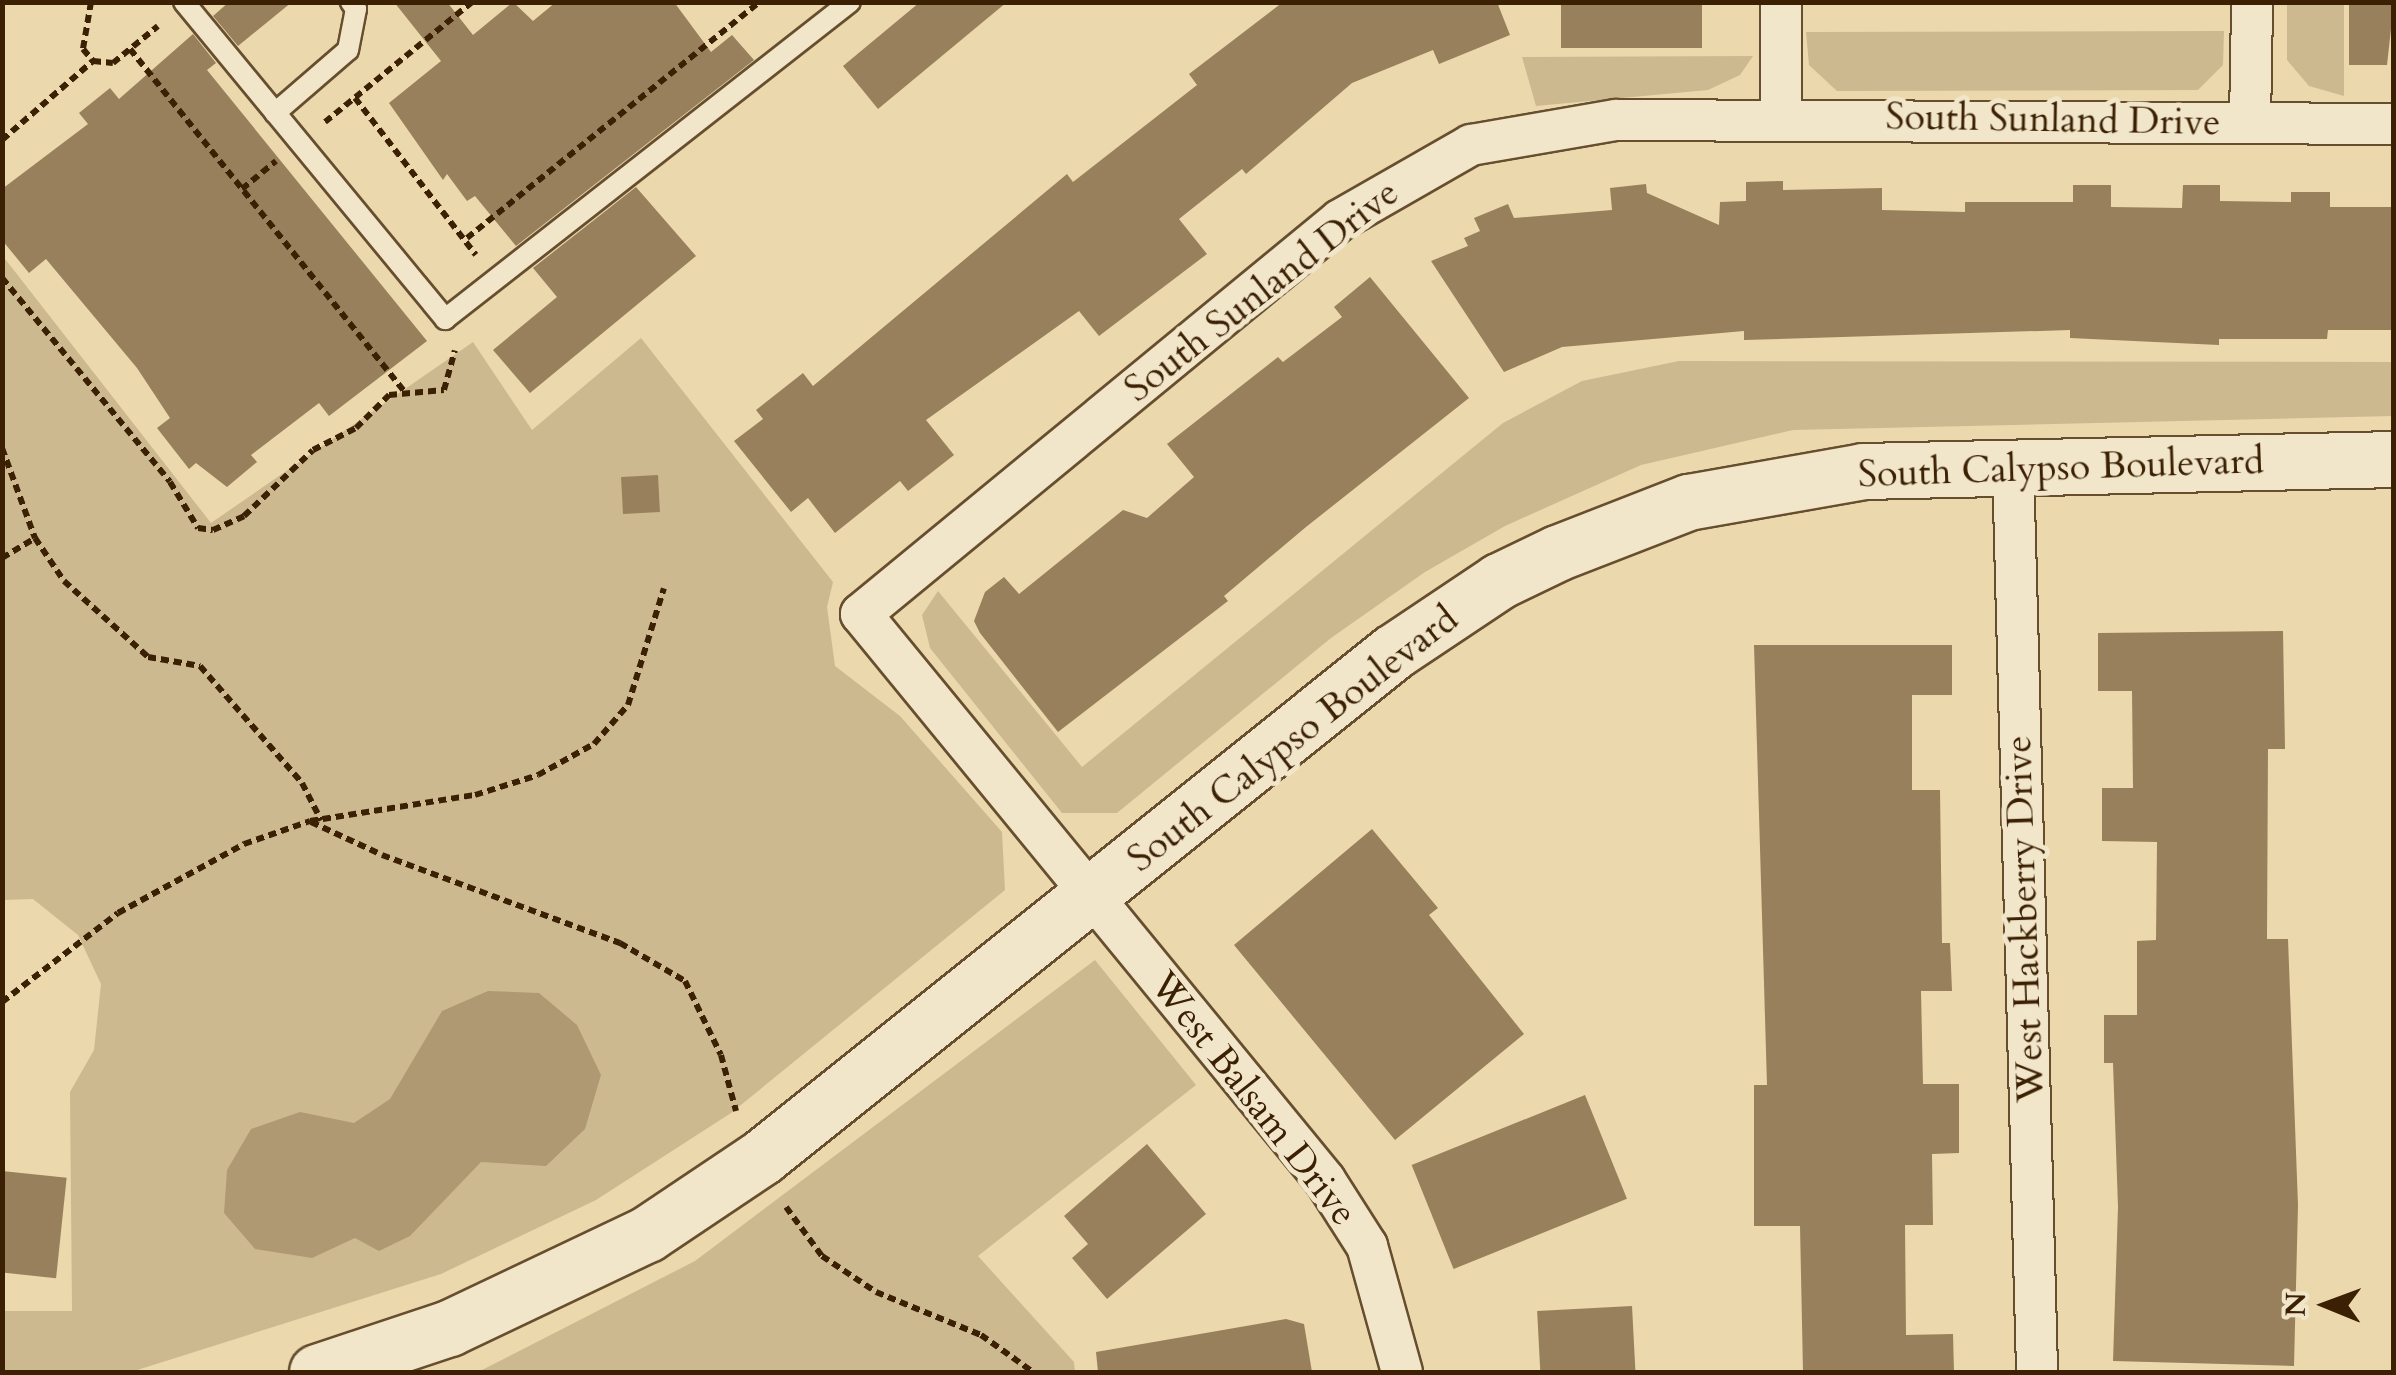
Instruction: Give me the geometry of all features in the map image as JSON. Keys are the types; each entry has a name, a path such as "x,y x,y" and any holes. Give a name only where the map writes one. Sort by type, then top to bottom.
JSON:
{"street":[{"path":"1781,2 1781,118"},
{"path":"2250,122 2252,2"},
{"name":"South Sunland Drive","path":"1093,897 862,614 1340,220 1400,180 1471,145 1544,128 1781,118 2394,124"},
{"name":"South Calypso Boulevard","path":"317,1372 449,1328 648,1234 762,1156 1093,897 1393,652 1499,581 1556,553 1688,502 1775,483 1864,471 2394,460"},
{"name":"West Hackberry Drive","path":"2013,465 2037,1372"},
{"name":"West Balsam Drive","path":"1093,897 1325,1180 1367,1246 1402,1372"}],"lane":[{"path":"275,113 348,50 356,9 352,2"},
{"path":"185,3 445,319 850,2"}],"path":[{"path":"90,2 83,49 93,61 114,63 185,3"},
{"path":"299,143 472,2"},
{"path":"467,238 758,2"},
{"path":"130,49 406,393"},
{"path":"2,140 93,61"},
{"path":"2,278 170,482 198,528 213,530 244,516 313,450 356,428 389,395 444,390 477,250 355,98"},
{"path":"2,448 35,538 64,581 148,657 200,666 281,756 321,820"},
{"path":"2,558 35,538"},
{"path":"2,1002 87,934 188,869 310,822 475,795 538,775 594,744 628,705 664,588"},
{"path":"310,822 620,944 685,980 721,1054 736,1112"},
{"path":"786,1207 822,1256 876,1292 981,1335 1032,1372"}],"shaded area":[{"path":"2287,3 2344,3 2344,96 2309,86 2287,60"},
{"path":"2224,31 2223,65 2198,90 1837,91 1809,65 1806,32"},
{"path":"1753,56 1740,75 1708,90 1536,106 1522,57"},
{"path":"2,255 211,523 473,342 532,430 641,338 833,582 827,607 835,666 900,716 1002,832 1005,890 731,1113 596,1200 441,1274 131,1372 3,1372 3,1311 72,1311 70,1092 94,1050 101,984 78,935 33,899 3,900"},
{"path":"1679,361 2393,362 2393,416 1793,430 1641,465 1505,526 1425,572 1331,638 1117,813 1062,813 930,648 922,615 938,591 1082,767 1503,423 1582,381"},
{"path":"1095,960 1196,1085 978,1256 1074,1362 1075,1372 478,1372 695,1261"},
{"path":"488,991 539,993 577,1025 601,1075 585,1129 546,1166 481,1162 410,1236 379,1251 355,1238 312,1258 255,1249 224,1213 227,1170 251,1129 300,1112 354,1123 390,1099 442,1011"}],"building":[{"path":"229,2 292,2 238,46 213,16"},
{"path":"394,2 447,2 473,35 513,2 533,21 556,2 674,2 711,52 732,35 754,60 516,246 475,196 467,201 447,174 443,180 389,103 441,61"},
{"path":"920,2 1007,2 878,109 843,66"},
{"path":"1283,2 1497,2 1510,35 1439,64 1433,50 1352,83 1246,174 1242,169 1179,219 1207,254 1099,336 1079,311 926,420 954,455 908,491 900,481 835,533 808,498 791,512 734,441 763,419 756,410 803,373 813,386 1067,174 1073,182 1197,85 1189,74"},
{"path":"1561,2 1702,2 1702,48 1561,48"},
{"path":"2349,2 2394,2 2387,65 2349,65"},
{"path":"193,34 216,63 207,70 427,341 329,416 319,403 251,455 257,462 227,487 196,463 189,469 157,428 170,418 137,368 46,259 29,273 2,240 2,189 88,124 79,113 110,88 119,99"},
{"path":"1783,181 1783,190 1882,188 1882,210 1965,212 1965,202 2073,202 2073,185 2111,185 2111,207 2182,208 2183,185 2220,185 2220,201 2291,202 2291,192 2330,192 2330,207 2394,207 2394,330 2328,330 2327,339 2219,339 2219,345 2070,338 2070,330 1744,340 1744,331 1562,347 1504,372 1431,261 1468,246 1464,238 1480,231 1474,218 1508,204 1514,218 1612,210 1610,188 1646,184 1647,193 1719,225 1720,202 1746,201 1746,182"},
{"path":"636,187 696,256 530,393 493,350 557,297 533,268"},
{"path":"1370,277 1469,398 1224,596 1228,601 1058,732 980,633 974,621 985,592 1004,577 1019,594 1123,510 1147,518 1194,477 1167,444 1278,357 1283,362 1342,317 1334,307"},
{"path":"658,475 660,512 623,514 621,477"},
{"path":"2283,631 2285,749 2268,749 2267,939 2288,939 2298,1205 2294,1366 2113,1361 2118,1207 2113,1063 2104,1063 2104,1015 2137,1015 2137,941 2156,940 2157,842 2102,841 2102,788 2133,788 2132,691 2098,691 2098,633"},
{"path":"1754,645 1952,645 1952,695 1912,695 1912,790 1940,790 1942,943 1950,943 1952,991 1921,991 1923,1084 1959,1084 1959,1153 1932,1154 1933,1225 1905,1225 1906,1335 1953,1334 1954,1372 1803,1372 1800,1226 1754,1226 1754,1085 1767,1085"},
{"path":"1372,829 1438,908 1429,915 1524,1034 1395,1140 1234,945"},
{"path":"1585,1095 1627,1199 1454,1269 1412,1165"},
{"path":"1147,1144 1206,1214 1107,1299 1072,1258 1088,1244 1064,1216"},
{"path":"2,1171 67,1178 56,1278 2,1273"},
{"path":"1632,1306 1635,1372 1540,1372 1537,1311"},
{"path":"1286,1319 1304,1324 1312,1372 1098,1372 1096,1352"}]}
